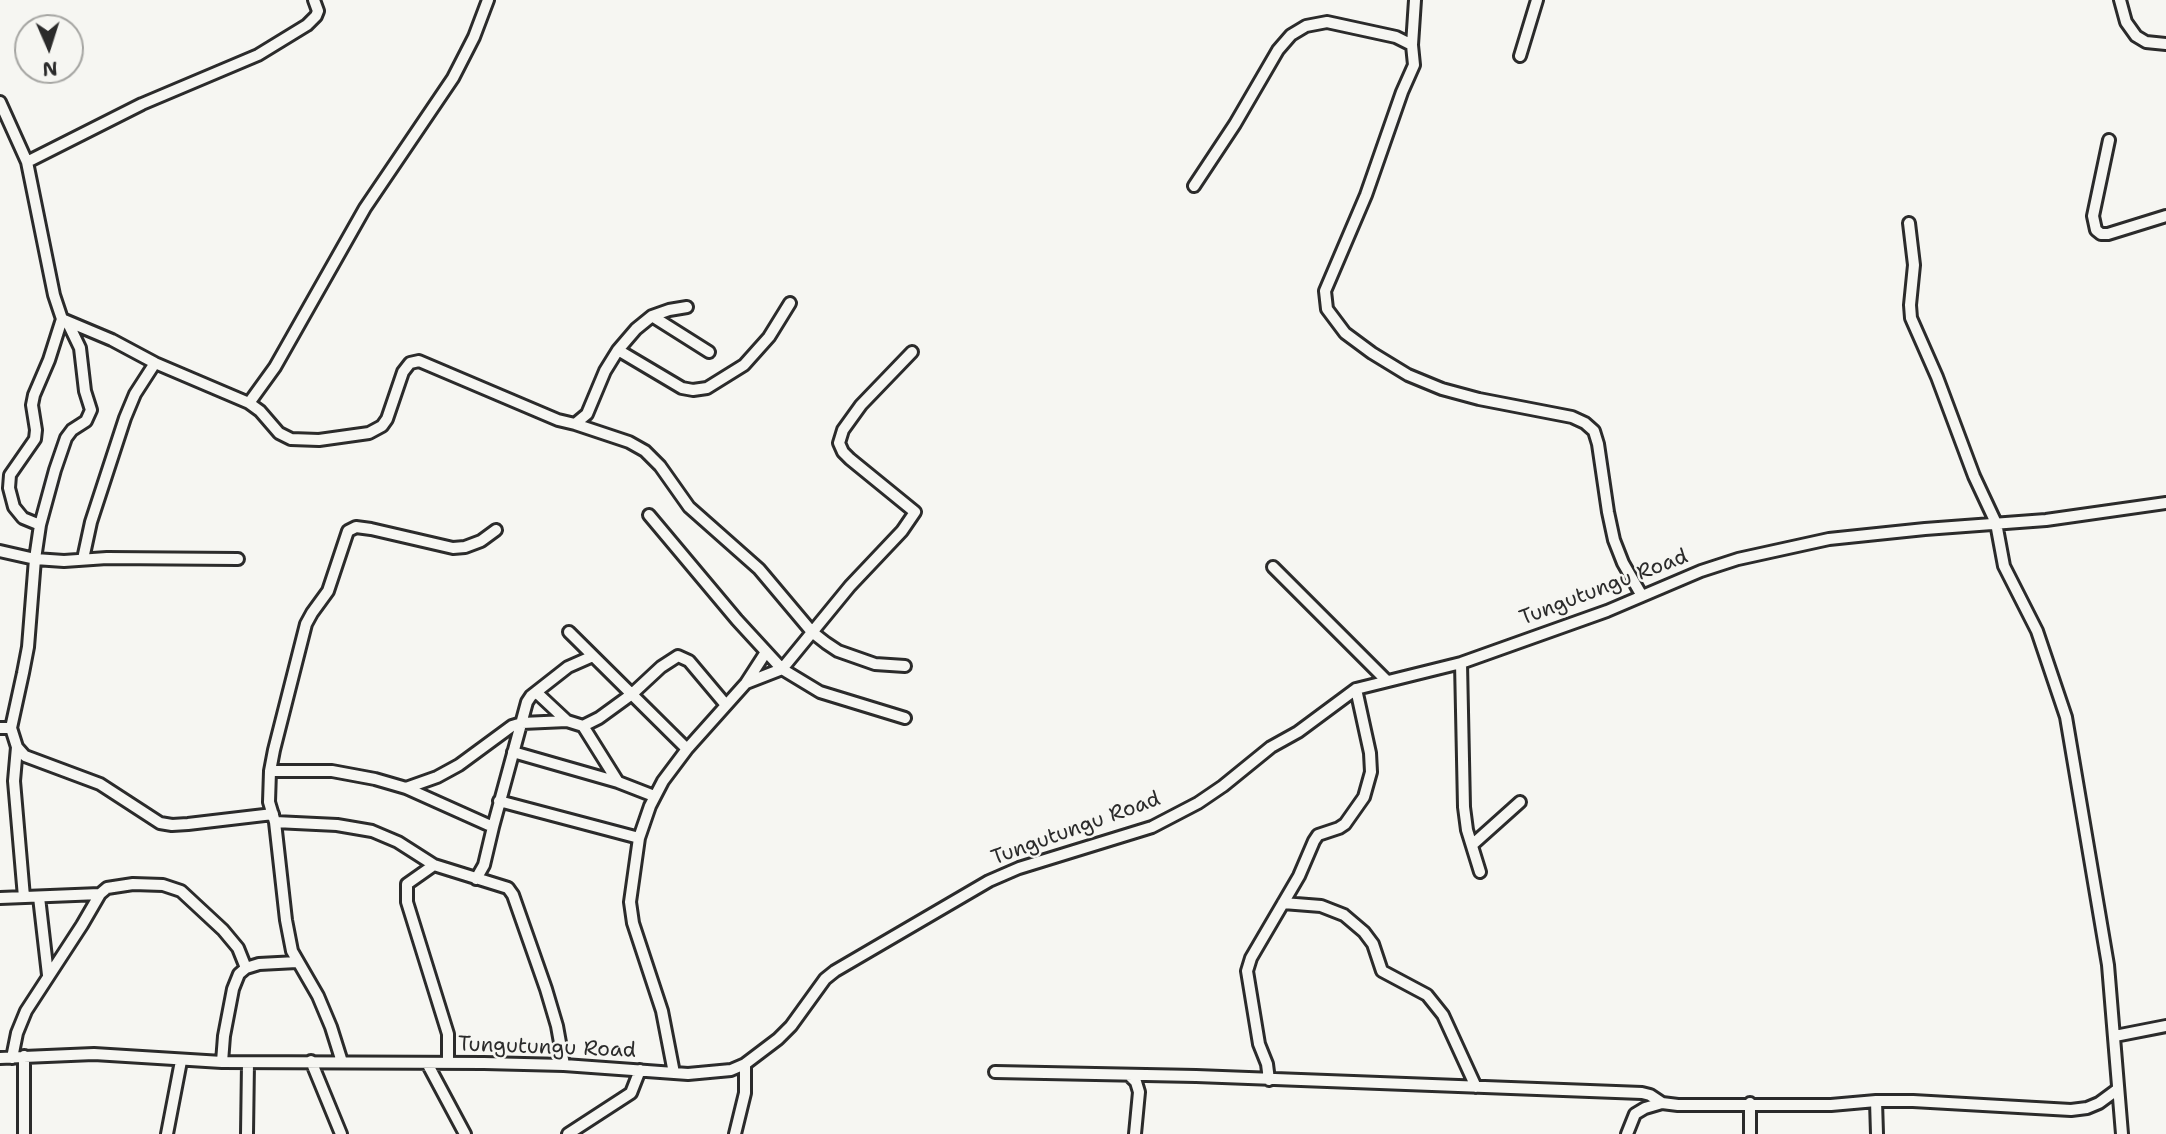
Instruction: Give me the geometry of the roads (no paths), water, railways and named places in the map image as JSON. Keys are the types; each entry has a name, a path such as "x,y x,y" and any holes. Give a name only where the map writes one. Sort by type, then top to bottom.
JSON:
{"street":[{"path":"27,162 142,104 258,55 307,25 318,11 314,0"},
{"path":"249,403 275,367 365,208 453,78 474,37 488,0"},
{"path":"1415,0 1412,46 1414,65 1396,107 1366,195 1325,291 1327,309 1345,333 1372,354 1408,374 1442,389 1479,399 1572,417 1594,431 1614,540 1632,581 1642,596"},
{"path":"1520,56 1537,0"},
{"path":"2120,0 2126,22 2136,36 2146,42 2166,44"},
{"path":"1194,186 1235,124 1278,50 1291,35 1306,26 1327,22 1349,29 1396,37 1412,46"},
{"path":"0,102 5,128 27,162 54,295 80,348 85,391 91,410 86,421 72,430 66,438 40,525 28,647 5,728 25,757 100,785 159,823 172,825 274,818 372,831 398,842 434,865 508,888 513,895 550,1001 564,1065"},
{"path":"2109,140 2093,216 2096,230 2101,234 2108,234 2166,216"},
{"path":"1909,222 1914,265 1911,318 1937,377 1974,476 1996,523 2004,566 2037,631 2066,717 2108,965 2122,1134"},
{"path":"618,350 682,388 693,390 707,387 744,365 769,337 790,303"},
{"path":"575,424 587,414 618,350 636,330 652,316 687,307"},
{"path":"652,316 709,352"},
{"path":"65,321 249,403 260,411 279,433 291,439 319,440 369,433 382,426 387,419 403,372 410,363 419,361 535,411 606,433 645,451 660,466 689,507 732,542 759,569 812,632 846,654 875,664 905,666"},
{"path":"40,525 23,518 14,507 9,488 10,475 35,439 34,395 65,321"},
{"path":"746,683 782,669 850,586 902,531 915,512 850,459 839,443 843,430 861,405 912,352"},
{"path":"83,559 91,522 125,418 135,394 155,363"},
{"name":"Tungutungu Road","path":"0,1058 94,1054 248,1063 311,1061 564,1065 674,1073 731,1070 745,1064 791,1026 817,988 835,971 989,881 1019,867 1152,827 1198,803 1271,747 1298,732 1356,689 1461,663 1607,611 1701,571 1738,559 1829,540 2088,515 2166,503"},
{"path":"649,515 782,669 820,692 905,718"},
{"path":"342,1062 318,996 292,951 274,818 269,802 270,771 306,624 328,591 348,531 356,527 453,548 473,544 496,530"},
{"path":"0,551 35,559 64,561 239,559"},
{"path":"1273,567 1386,680"},
{"path":"569,632 687,749"},
{"path":"674,1073 663,1011 632,923 630,902 639,838 654,796 687,749 746,683 766,652"},
{"path":"476,879 484,865 527,702 536,691 568,667 593,656"},
{"path":"583,726 632,694 661,667 678,656 689,661 726,705"},
{"path":"1461,663 1464,807 1480,872"},
{"path":"1269,1080 1267,1064 1259,1044 1247,971 1251,958 1300,876 1314,841 1318,835 1345,824 1358,808 1368,785 1371,772 1370,753 1356,689"},
{"path":"536,691 567,720 583,726 618,782"},
{"path":"406,788 437,777 459,765 512,726 567,720"},
{"path":"17,747 14,781 24,897"},
{"path":"513,752 618,782 654,796"},
{"path":"270,771 332,771 375,779 406,788 493,827"},
{"path":"499,801 639,838"},
{"path":"1472,845 1520,802"},
{"path":"434,865 407,884 407,902 448,1034 448,1063"},
{"path":"24,1134 17,1033 48,975 100,894 107,888 132,884 163,885 181,891 223,930 238,948 246,968"},
{"path":"0,898 100,894"},
{"path":"39,897 48,975"},
{"path":"1283,903 1321,905 1344,915 1364,932 1373,944 1382,971 1427,995 1443,1015 1476,1087"},
{"path":"222,1062 233,989 239,974 246,968 259,964 297,962"},
{"path":"2115,1036 2166,1027"},
{"path":"167,1134 181,1061"},
{"path":"311,1061 341,1134"},
{"path":"247,1134 248,1063"},
{"path":"427,1063 465,1134"},
{"path":"735,1134 745,1093 745,1064"},
{"path":"568,1134 631,1093 640,1070"},
{"path":"995,1072 1129,1074 1642,1093 1662,1103"},
{"path":"1129,1074 1136,1082 1139,1092 1135,1134"},
{"path":"1627,1134 1635,1115 1645,1108 1662,1103 1831,1105 1876,1101 2071,1110 2099,1103 2118,1089"},
{"path":"1876,1101 1877,1134"},
{"path":"1750,1104 1750,1134"}]}
